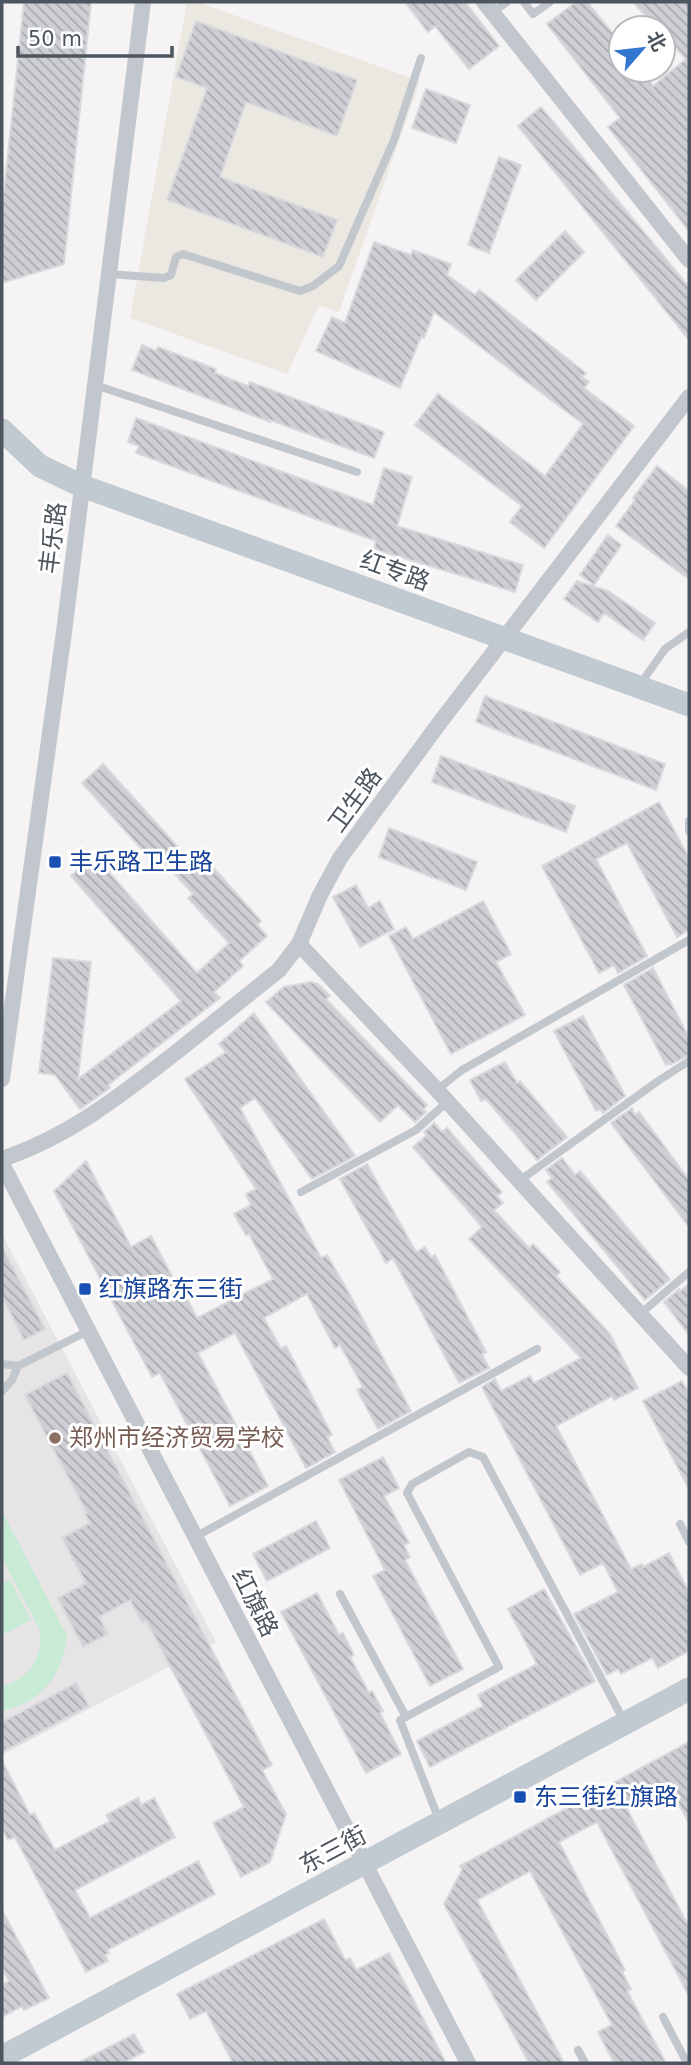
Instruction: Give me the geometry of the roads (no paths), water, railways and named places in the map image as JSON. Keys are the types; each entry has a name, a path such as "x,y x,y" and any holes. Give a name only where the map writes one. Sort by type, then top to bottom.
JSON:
{"street":[{"name":"丰乐路","path":"2,1079 82,486 143,2"},
{"path":"489,7 689,260"},
{"name":"卫生路","path":"2,1162 58,1137 128,1091 279,970 299,944 320,895 340,858 689,397"},
{"name":"红专路","path":"2,430 40,466 82,486 689,705"},
{"path":"299,944 442,1096 689,1367"},
{"name":"红旗路","path":"2,1162 468,2063"},
{"name":"东三街","path":"2,2057 689,1689"}],"lane":[{"path":"489,7 507,2"},
{"path":"524,2 533,14 550,2"},
{"path":"109,274 164,278 171,275 176,257 183,254 300,291 313,286 339,266 394,139 421,58"},
{"path":"95,385 357,472"},
{"path":"638,687 665,649 689,632"},
{"path":"689,821 689,831"},
{"path":"301,1192 416,1130 461,1070 689,940"},
{"path":"519,1181 689,1061"},
{"path":"640,1314 689,1272"},
{"path":"2,1364 18,1366 88,1331"},
{"path":"195,1536 537,1349"},
{"path":"2,1391 12,1380 18,1366"},
{"path":"440,1823 400,1720 499,1667 407,1493 412,1484 469,1452 483,1457 625,1723"},
{"path":"680,1524 689,1542"},
{"path":"340,1594 406,1717"},
{"path":"663,2017 687,2063"},
{"path":"578,2050 584,2063"}],"place":[{"name":"丰乐路卫生路","path":"55,862"},
{"name":"红旗路东三街","path":"85,1289"},
{"name":"郑州市经济贸易学校","path":"55,1438"},
{"name":"东三街红旗路","path":"520,1797"}]}
